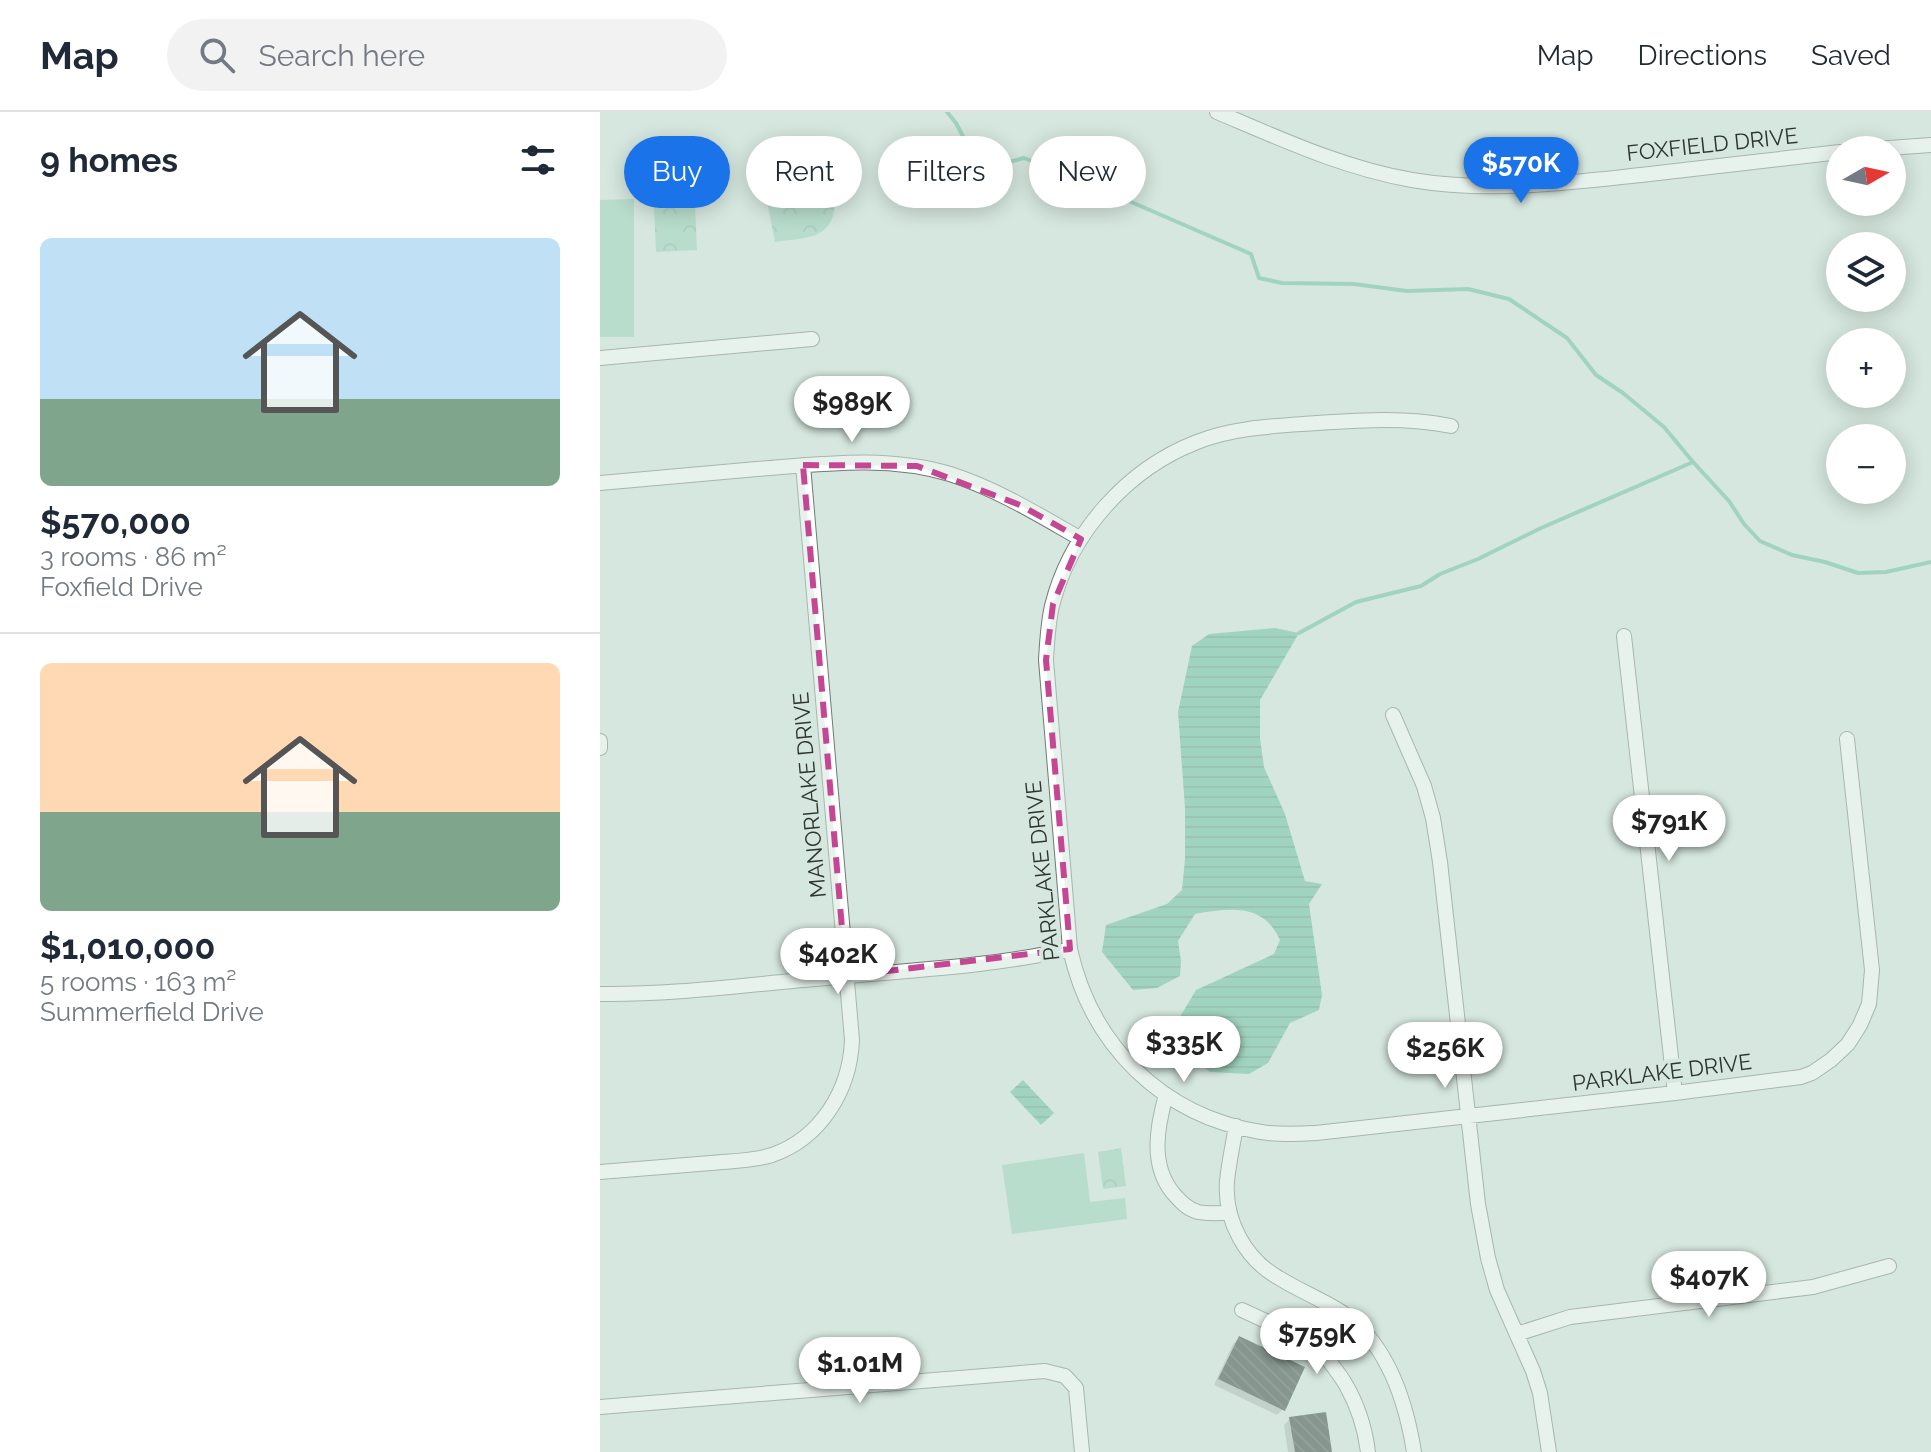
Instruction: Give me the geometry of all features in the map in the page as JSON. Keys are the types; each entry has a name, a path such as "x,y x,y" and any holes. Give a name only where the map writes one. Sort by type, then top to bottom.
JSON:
{"street":[{"name":"FOXFIELD DRIVE","path":"1217,112 1318,155 1370,171 1413,180 1478,187 1577,182 1826,154"},
{"path":"1906,147 1931,145"},
{"path":"600,358 812,339"},
{"name":"PARKLAKE DRIVE","path":"1451,426 1407,420 1351,420 1240,430 1207,438 1147,468 1105,506 1081,539 1064,572 1053,604 1046,660 1070,949 1082,991 1103,1031 1139,1074 1166,1095 1195,1111 1236,1126 1282,1134 1316,1133 1675,1093 1812,1073 1848,1044 1869,1004 1872,970 1847,739"},
{"path":"600,483 803,465 873,462 917,466 981,485 1081,539"},
{"name":"MANORLAKE DRIVE","path":"600,1172 762,1157 783,1150 820,1123 834,1105 847,1074 852,1040 803,465"},
{"path":"1624,636 1675,1093"},
{"path":"1393,715 1421,775 1433,818 1467,1116 1488,1258 1497,1290 1540,1393 1549,1452"},
{"path":"600,741 600,748"},
{"path":"600,994 680,991 1004,961 1070,949"},
{"path":"1166,1095 1157,1135 1164,1182 1182,1204 1197,1212 1230,1213"},
{"path":"1236,1126 1227,1179 1230,1213 1244,1245 1267,1270 1344,1314 1374,1345 1391,1373 1406,1414 1414,1452"},
{"path":"1517,1334 1570,1317 1813,1287 1889,1266"},
{"path":"1329,1305 1319,1327 1320,1346 1355,1403 1368,1452"},
{"path":"1242,1310 1304,1339 1318,1337"},
{"path":"600,1407 1045,1371 1065,1376 1076,1388 1082,1452"}],"highlighted area":[{"path":"803,465 917,466 1020,505 1081,539 1053,604 1046,660 1070,949 846,976"}],"green space":[{"path":"624,199 624,208 634,208 634,337 600,337 600,200"},
{"path":"654,208 695,208 697,250 656,252"},
{"path":"768,208 834,208 832,220 818,234 775,242"},
{"path":"1121,1148 1126,1186 1103,1189 1098,1152"},
{"path":"1084,1153 1090,1202 1125,1198 1127,1219 1012,1234 1002,1165"}],"shaded area":[{"path":"1275,628 1299,633 1260,700 1260,738 1264,767 1285,814 1305,881 1322,884 1309,904 1322,995 1319,1010 1290,1023 1268,1063 1249,1074 1210,1072 1177,1046 1172,1030 1196,990 1274,954 1280,940 1265,919 1233,910 1195,914 1178,941 1180,976 1157,988 1133,990 1102,952 1106,925 1167,904 1182,890 1185,808 1178,712 1192,646 1209,634"},
{"path":"1023,1080 1054,1113 1041,1125 1010,1092"}],"building":[{"path":"1239,1336 1305,1367 1285,1411 1218,1379"},
{"path":"1326,1412 1332,1452 1295,1452 1289,1417"}],"waterway":[{"path":"947,112 977,163 1005,163 1024,158 1076,178 1251,254 1259,278 1282,283 1354,284 1407,291 1468,289 1509,299 1567,338 1596,375 1664,427 1760,541 1792,555 1858,573 1886,572 1931,562"},
{"path":"1299,633 1356,602 1421,586 1440,574 1693,462"}]}
